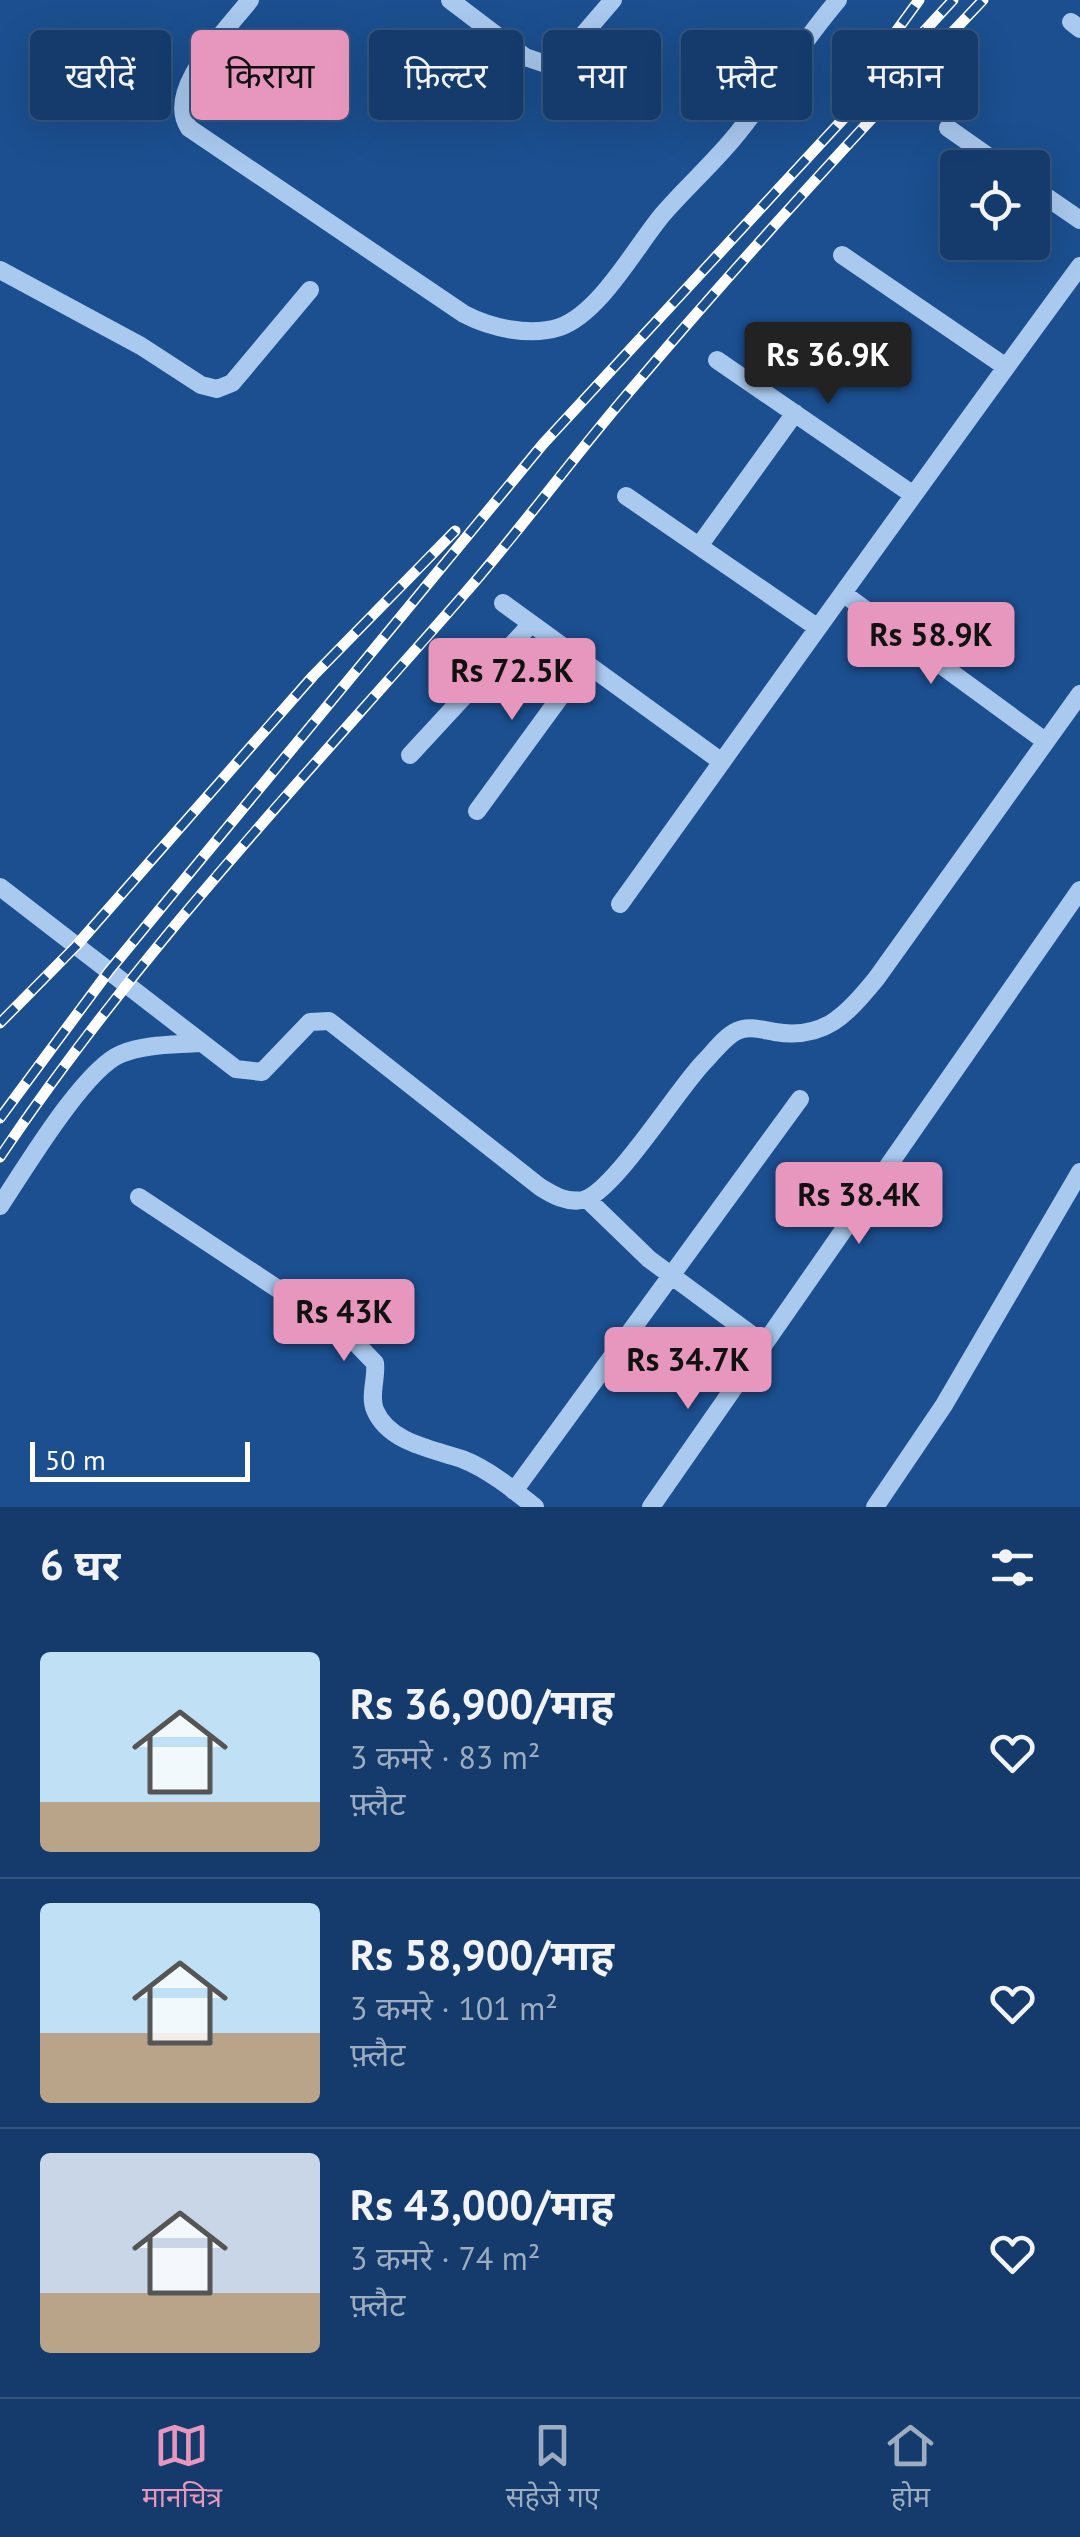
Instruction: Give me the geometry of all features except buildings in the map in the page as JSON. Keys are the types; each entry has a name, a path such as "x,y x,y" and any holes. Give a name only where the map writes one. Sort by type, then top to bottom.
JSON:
{"street":[{"path":"250,0 184,88 182,109 189,128 464,314 480,322 519,330 558,328 598,297 662,215 738,133 838,0"},
{"path":"450,0 517,52 546,64 564,56 613,0"},
{"path":"948,128 979,150"},
{"path":"1050,199 1080,220"},
{"path":"842,255 1006,367"},
{"path":"620,904 1080,266"},
{"path":"0,270 142,346 200,384 217,389 232,383 310,290"},
{"path":"718,360 912,494"},
{"path":"700,546 795,413"},
{"path":"626,496 818,628"},
{"path":"844,594 1045,741"},
{"path":"502,604 722,762"},
{"path":"410,755 530,624"},
{"path":"477,810 585,663"},
{"path":"0,886 236,1069 262,1072 310,1022 329,1022 540,1187 571,1201 587,1199 614,1176 684,1083 736,1031 750,1028 808,1034 830,1027 846,1015 876,980 1080,694"},
{"path":"1062,720 1080,732"},
{"path":"651,1507 1080,890"},
{"path":"0,1206 39,1146 102,1065 121,1054 144,1048 199,1044"},
{"path":"514,1490 800,1099"},
{"path":"876,1507 944,1405 1080,1172"},
{"path":"138,1197 348,1336 375,1363 372,1404 388,1427 431,1452 462,1459 535,1507"},
{"path":"587,1199 670,1276 764,1344"}],"railway":[{"path":"897,30 919,0"},
{"path":"0,1118 109,971 543,444 953,0"},
{"path":"0,1157 108,1009 224,867 466,592 720,287 983,0"},
{"path":"0,1023 76,946 313,676 455,531"}]}
